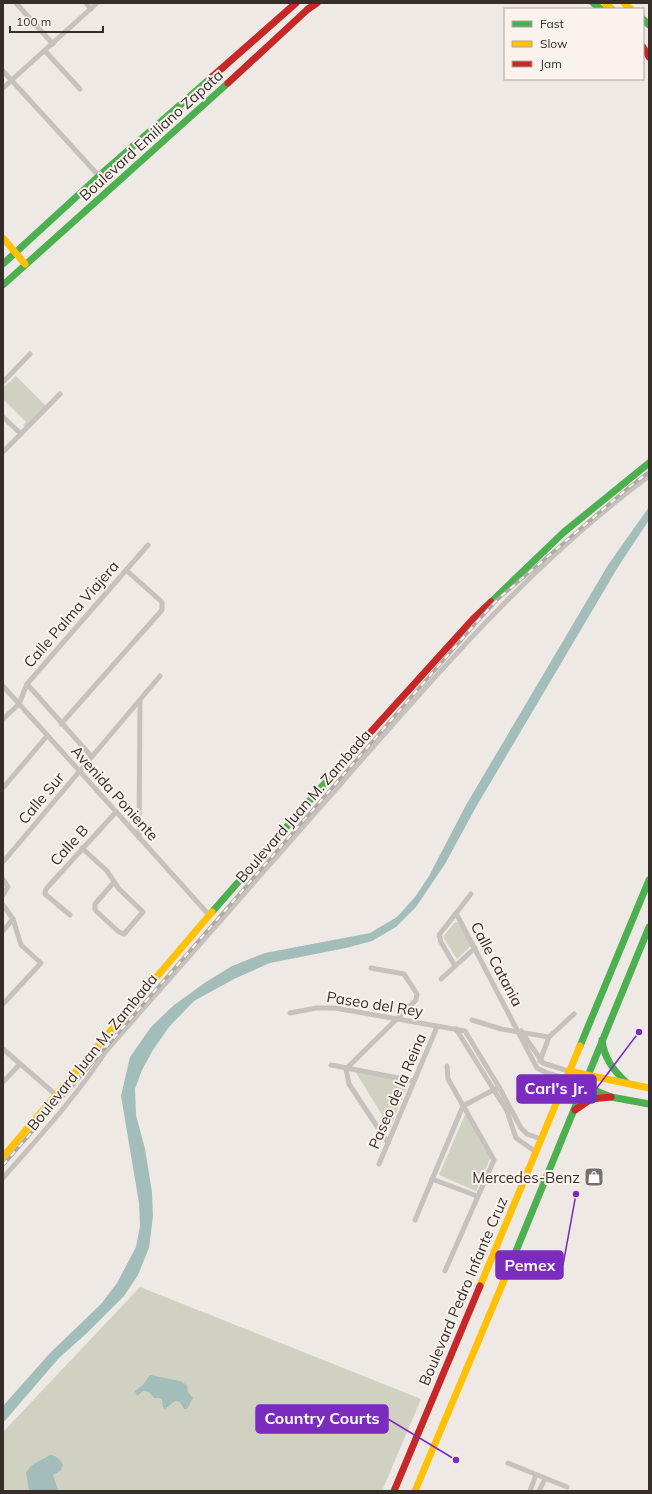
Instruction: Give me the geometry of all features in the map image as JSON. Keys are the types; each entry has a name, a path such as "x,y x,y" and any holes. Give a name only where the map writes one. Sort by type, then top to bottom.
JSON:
{"main road":[{"name":"Boulevard Emiliano Zapata","path":"3,264 99,176 296,3"},
{"name":"Boulevard Emiliano Zapata","path":"3,285 316,3"},
{"path":"3,238 25,264"},
{"name":"Boulevard Juan M. Zambada","path":"3,1156 209,915 416,682 487,605 574,523 649,462"},
{"name":"Boulevard Pedro Infante Cruz","path":"394,1491 542,1139 568,1071 613,970 649,880"},
{"path":"415,1491 574,1111 602,1038 649,927"},
{"path":"602,1038 607,1059 615,1072 626,1082"},
{"path":"568,1071 649,1088"},
{"path":"566,1078 611,1097 649,1104"},
{"path":"574,1111 590,1099 611,1097"},
{"path":"420,1479 422,1491"}],"street":[{"path":"16,3 53,44"},
{"path":"86,3 91,9"},
{"path":"3,88 98,3"},
{"path":"45,51 80,89"},
{"path":"3,71 99,176"},
{"path":"3,382 30,354"},
{"path":"3,452 60,394"},
{"path":"3,417 21,434"},
{"name":"Boulevard Juan M. Zambada","path":"3,1178 71,1101 110,1046 381,738 498,609 595,518 649,476"},
{"name":"Calle Palma Viajera","path":"19,704 27,684 148,545"},
{"path":"61,724 162,610 162,602 126,570"},
{"name":"Calle Sur","path":"3,862 160,676"},
{"path":"27,684 61,724 92,757"},
{"name":"Avenida Poniente","path":"3,686 209,915"},
{"path":"139,838 140,701"},
{"path":"3,719 19,704"},
{"path":"3,788 47,736"},
{"name":"Calle B","path":"70,915 46,895 46,889 116,812"},
{"path":"82,848 107,871 114,882 142,910 142,914 127,932 122,934 95,910 95,904 114,882"},
{"path":"3,879 8,887 3,895"},
{"path":"455,966 439,937 440,933 471,894"},
{"path":"3,905 13,919 21,945 41,963 3,1004"},
{"name":"Calle Catania","path":"456,913 519,1030"},
{"path":"3,931 13,919"},
{"path":"441,979 475,948"},
{"path":"371,968 404,974 417,992 416,1000 348,1065 346,1069 349,1084 388,1143"},
{"name":"Paseo del Rey","path":"290,1013 324,1008 456,1029 497,1088 523,1131 542,1139"},
{"path":"537,1068 548,1037 574,1014"},
{"path":"472,1020 495,1028 519,1030 548,1037"},
{"name":"Paseo de la Reina","path":"379,1164 437,1027"},
{"path":"519,1030 540,1060 547,1066 568,1071"},
{"path":"519,1030 537,1068 546,1073 566,1078"},
{"path":"3,1049 55,1094"},
{"path":"3,1082 20,1064"},
{"path":"331,1065 414,1082"},
{"path":"445,1271 494,1160 448,1079 447,1066"},
{"path":"415,1220 462,1106 497,1088"},
{"name":"Paseo del Rey","path":"497,1088 516,1138 536,1152"},
{"path":"432,1179 477,1196"},
{"path":"508,1463 567,1487"},
{"path":"530,1491 536,1475"},
{"path":"539,1491 545,1479"}],"green space":[{"path":"16,376 46,406 25,427 23,425 26,422 3,399 3,388"},
{"path":"455,922 459,922 473,944 457,959 443,937"},
{"path":"355,1071 409,1082 390,1128"},
{"path":"467,1110 492,1154 476,1191 439,1175"},
{"path":"140,1287 421,1399 382,1491 3,1491 3,1432"}],"water":[{"path":"649,507 649,520 618,567 476,807 445,864 416,907 396,927 372,941 346,948 270,963 234,979 194,1001 169,1027 153,1050 142,1070 135,1089 136,1115 145,1149 152,1192 153,1216 149,1248 138,1275 124,1296 87,1333 59,1358 3,1423 3,1406 50,1353 101,1304 117,1283 136,1247 140,1226 139,1203 121,1096 130,1057 151,1027 174,1005 206,982 232,966 265,953 370,933 397,917 415,897 429,876 466,805 608,565"},
{"path":"150,1375 180,1381 187,1385 188,1392 193,1398 187,1409 184,1409 180,1402 175,1401 165,1409 163,1407 162,1400 159,1398 154,1398 149,1392 143,1391 137,1396 135,1391 143,1385"},
{"path":"50,1455 58,1458 63,1465 60,1471 53,1475 58,1490 29,1491 26,1472 32,1465"}],"railway":[{"path":"3,1165 498,599 628,488 649,472"}],"traffic: fast":[{"path":"593,3 600,8"},
{"path":"644,20 649,25"},
{"path":"3,264 99,176 212,77"},
{"path":"3,285 228,83"},
{"path":"491,602 564,532 649,463"},
{"path":"212,912 339,767"},
{"path":"580,1046 649,880"},
{"path":"507,1273 649,927"},
{"path":"602,1040 607,1058 617,1073 626,1082"},
{"path":"565,1078 611,1097 649,1104"}],"traffic: slow":[{"path":"605,3 611,8"},
{"path":"624,3 630,8"},
{"path":"3,238 25,264"},
{"path":"3,1157 212,912"},
{"path":"480,1286 580,1046"},
{"path":"568,1071 649,1088"},
{"path":"415,1491 507,1273"}],"traffic: jam":[{"path":"212,77 296,3"},
{"path":"308,9 317,3"},
{"path":"228,83 308,9"},
{"path":"644,49 649,57"},
{"path":"339,767 473,619 491,602"},
{"path":"575,1110 591,1099 611,1097"},
{"path":"394,1491 480,1286"}],"place":[{"name":"Carl's Jr.","path":"639,1032"},
{"name":"Mercedes-Benz","path":"594,1177"},
{"name":"Pemex","path":"576,1194"},
{"name":"Country Courts","path":"456,1460"}]}
